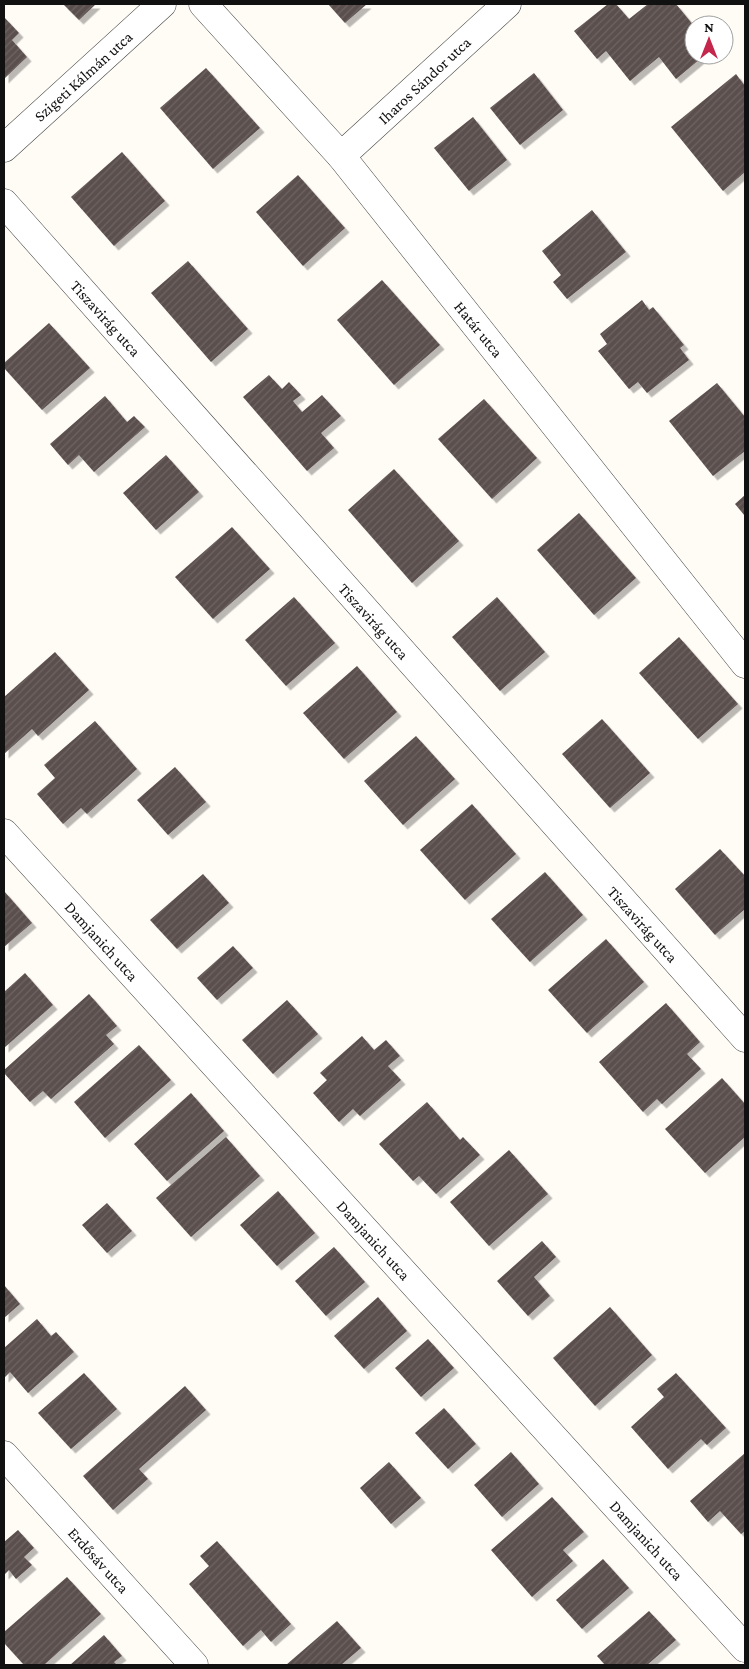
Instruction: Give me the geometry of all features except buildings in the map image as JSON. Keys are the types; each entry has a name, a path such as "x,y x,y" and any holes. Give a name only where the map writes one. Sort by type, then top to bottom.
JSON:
{"street":[{"name":"Szigeti Kálmán utca","path":"4,148 162,4"},
{"name":"Határ utca","path":"203,4 341,156 745,664"},
{"name":"Iharos Sándor utca","path":"341,156 507,4"},
{"name":"Tiszavirág utca","path":"4,203 745,1038"},
{"name":"Damjanich utca","path":"4,833 745,1648"},
{"name":"Erdősáv utca","path":"4,1455 194,1665"}]}
